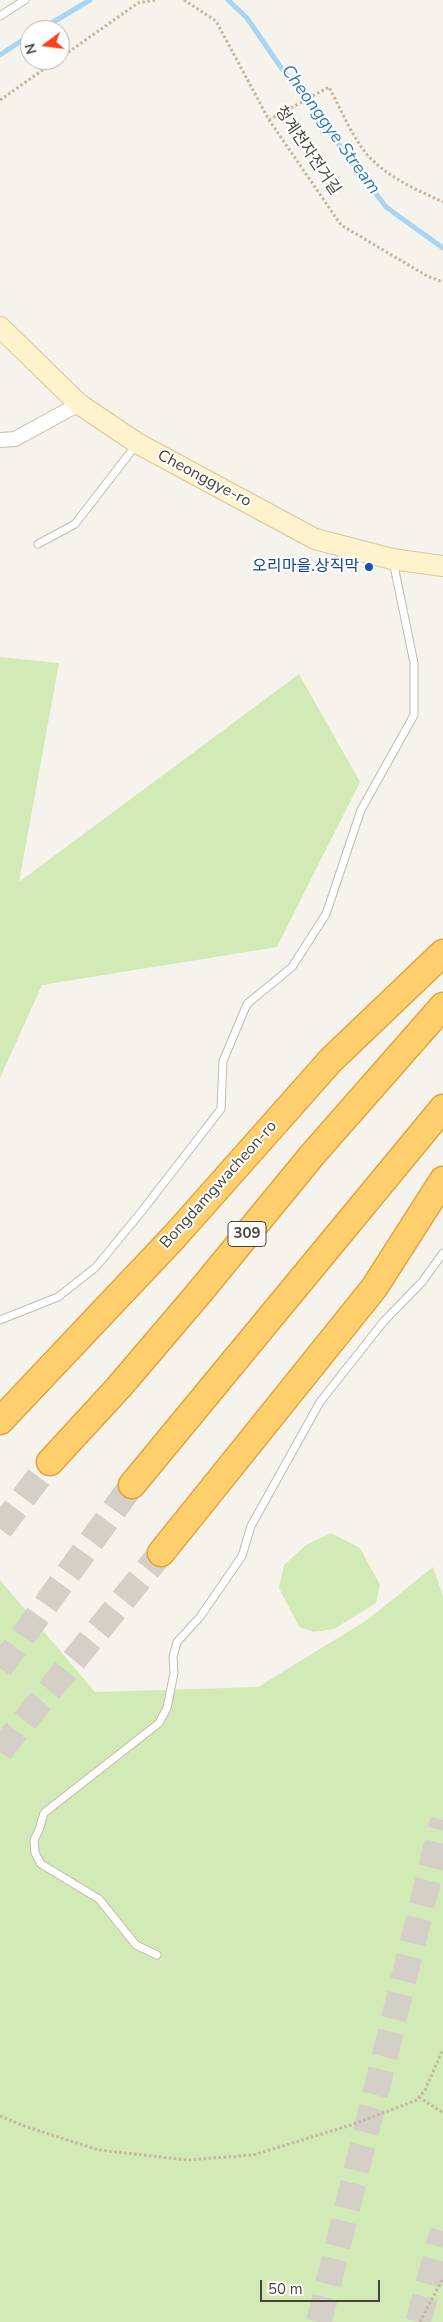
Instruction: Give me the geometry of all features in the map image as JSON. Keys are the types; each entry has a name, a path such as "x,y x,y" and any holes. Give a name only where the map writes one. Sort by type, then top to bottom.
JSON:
{"highway":[{"name":"Bongdamgwacheon-ro","path":"0,1421 174,1237 331,1060 443,953"},
{"name":"309","path":"50,1462 120,1387 313,1154 443,1006"},
{"path":"132,1484 443,1108"},
{"path":"161,1553 374,1288 443,1180"}],"street":[{"name":"Cheonggye-ro","path":"0,326 79,404 137,443 315,539 392,559 443,566"},
{"path":"0,440 15,439 79,404"}],"lane":[{"path":"0,16 25,0"},
{"path":"38,544 75,524 125,462 137,443"},
{"path":"0,1320 58,1297 96,1267 142,1211 221,1109 223,1061 248,1004 292,966 326,914 361,810 414,715 414,663 392,559"},
{"path":"157,1955 136,1945 99,1899 41,1864 35,1853 34,1840 44,1813 159,1723 168,1708 177,1642 200,1617 242,1556 251,1526 320,1402 384,1321 422,1282 443,1253"}],"path":[{"path":"70,51 138,3 155,0"},
{"name":"청계천자전거길","path":"184,0 216,21 270,120 341,225 428,276 443,282"},
{"path":"0,100 43,70"},
{"path":"270,120 329,86 361,146 377,163 404,184 443,202"},
{"path":"0,2116 27,2127 99,2150 187,2160 253,2155 351,2125 419,2097 425,2090 443,2049"},
{"path":"419,2097 443,2113"},
{"path":"420,2322 443,2278"}],"green space":[{"path":"0,657 59,663 19,882 299,674 360,782 277,947 42,985 0,1078"},
{"path":"331,1533 360,1548 380,1585 376,1603 334,1629 314,1632 299,1627 279,1588 284,1565 306,1545"},
{"path":"433,1567 443,1596 443,2322 0,2322 0,1580 95,1692 258,1687 367,1620"}],"waterway":[{"name":"Cheonggye Stream","path":"57,20 90,0"},
{"name":"Cheonggye Stream","path":"228,0 247,18 282,69 386,207 443,248"},
{"name":"Cheonggye Stream","path":"0,55 20,42"}],"tunnel":[{"path":"0,1529 50,1462"},
{"path":"0,1668 132,1485"},
{"path":"0,1751 161,1553"},
{"path":"319,2322 443,1820"},
{"path":"418,2322 443,2231"}],"place":[{"name":"오리마을.상직막","path":"369,567"}]}
